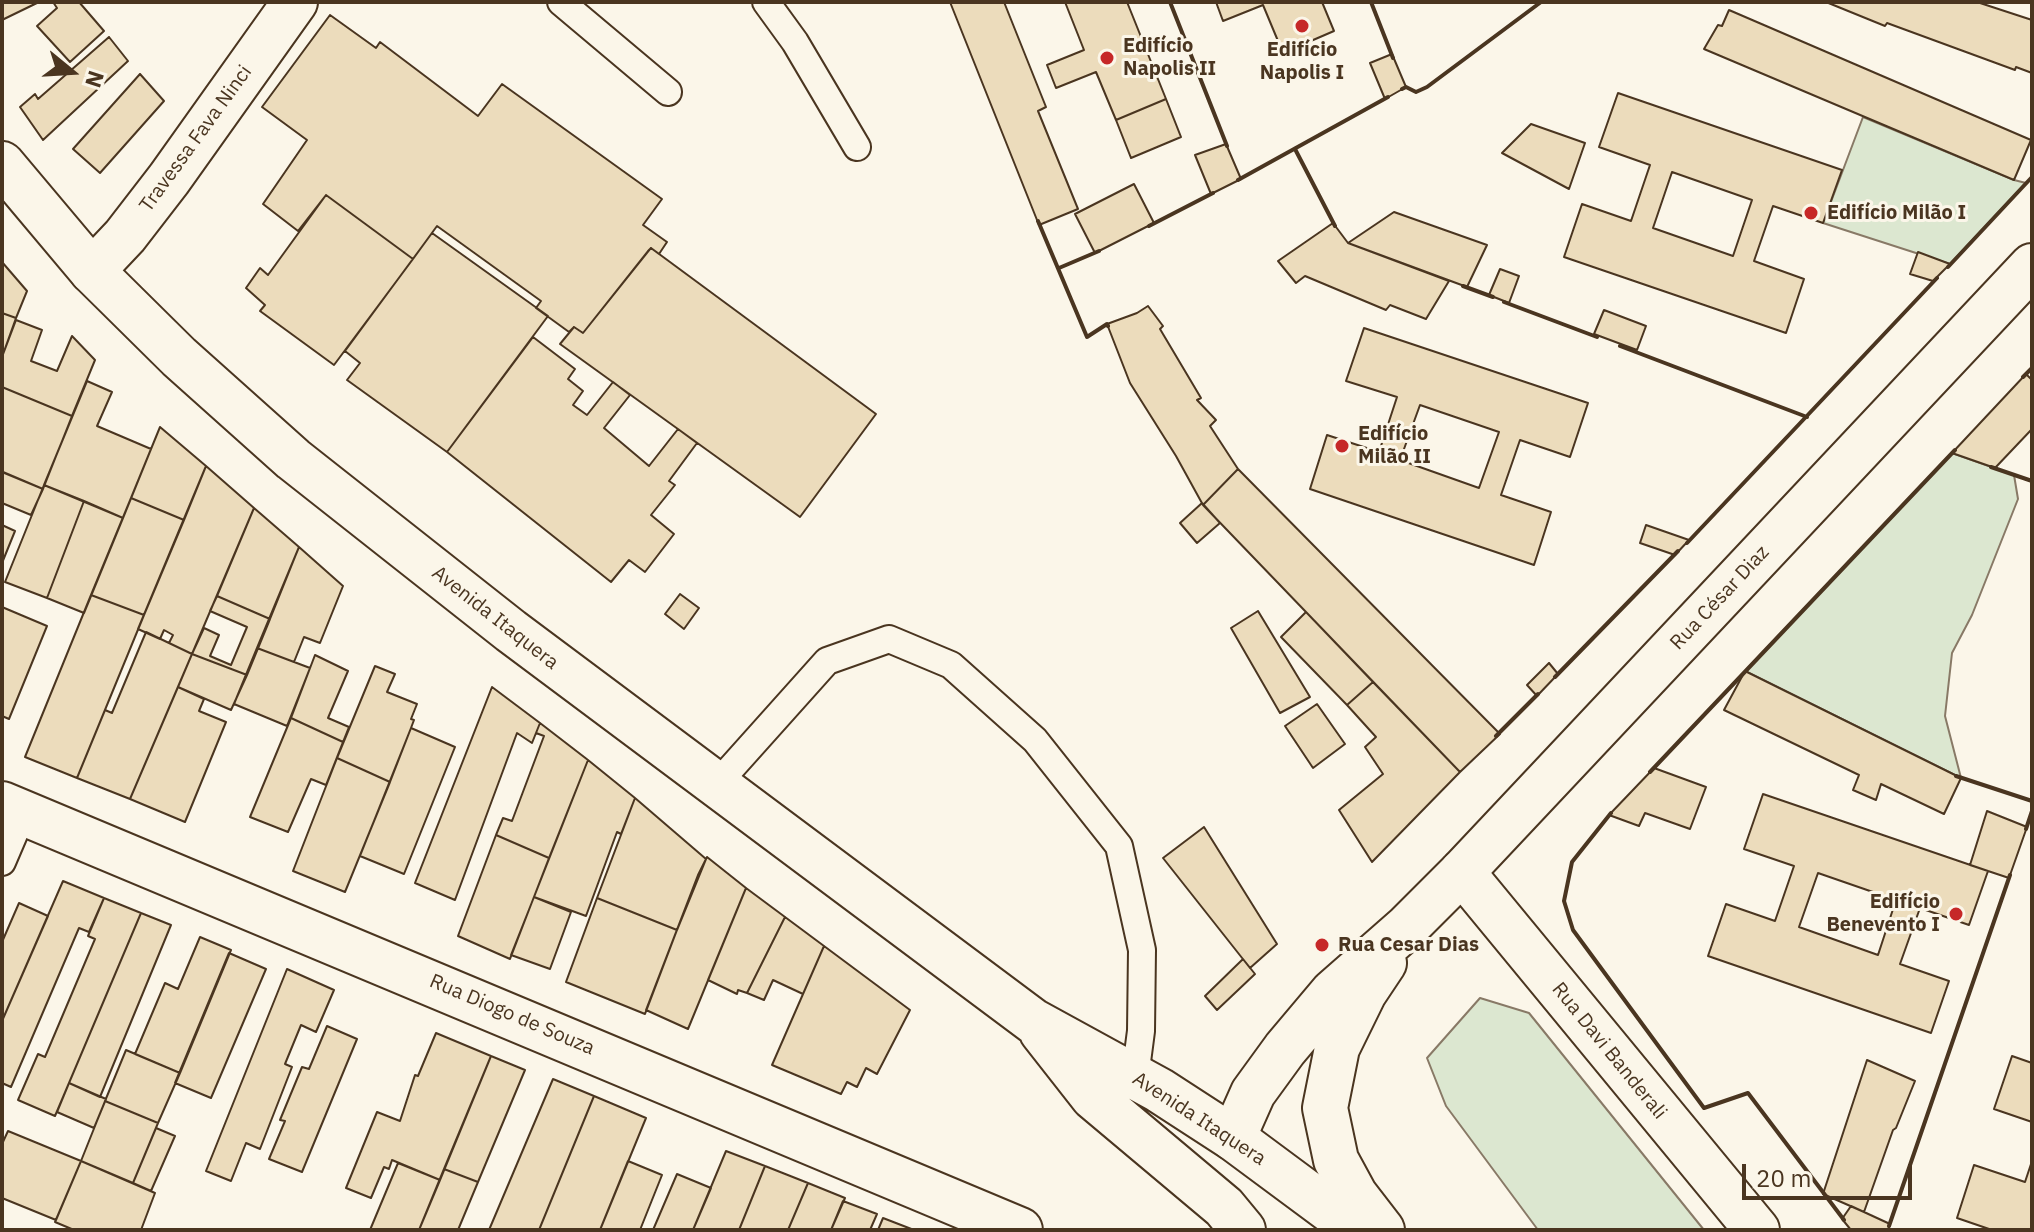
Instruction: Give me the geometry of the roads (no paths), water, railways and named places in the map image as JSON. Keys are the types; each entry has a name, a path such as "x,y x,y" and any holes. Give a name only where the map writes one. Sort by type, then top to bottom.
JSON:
{"street":[{"name":"Travessa Fava Ninci","path":"92,271 125,236 169,179 295,2"},
{"name":"Avenida Itaquera","path":"2,164 92,271 179,357 293,459 511,631 1033,1021 1135,1077 1233,1138 1357,1230"},
{"name":"Rua César Diaz","path":"1234,1219 1225,1179 1233,1138 1253,1093 1285,1049 1333,992 1407,927 1462,872 2032,266"},
{"name":"Rua Diogo de Souza","path":"13,808 1020,1230"},
{"name":"Rua Davi Banderali","path":"1462,872 1757,1230"},
{"name":"Rua César Diaz","path":"1382,1230 1355,1195 1336,1160 1325,1108 1337,1048 1364,993 1407,927"},
{"name":"Avenida Itaquera","path":"1033,1021 1093,1097 1234,1219"}],"lane":[{"path":"561,2 668,92"},
{"path":"766,2 795,42 857,147"},
{"path":"716,785 827,661 889,639 951,665 1035,740 1119,846 1142,950 1141,1031 1135,1077"},
{"path":"2,862 13,808"}],"place":[{"name":"Edifício Napolis I","path":"1302,26"},
{"name":"Edifício Napolis II","path":"1107,58"},
{"name":"Edifício Milão I","path":"1811,213"},
{"name":"Edifício Milão II","path":"1342,446"},
{"name":"Edifício Benevento I","path":"1956,914"},
{"name":"Rua Cesar Dias","path":"1322,945"}]}
